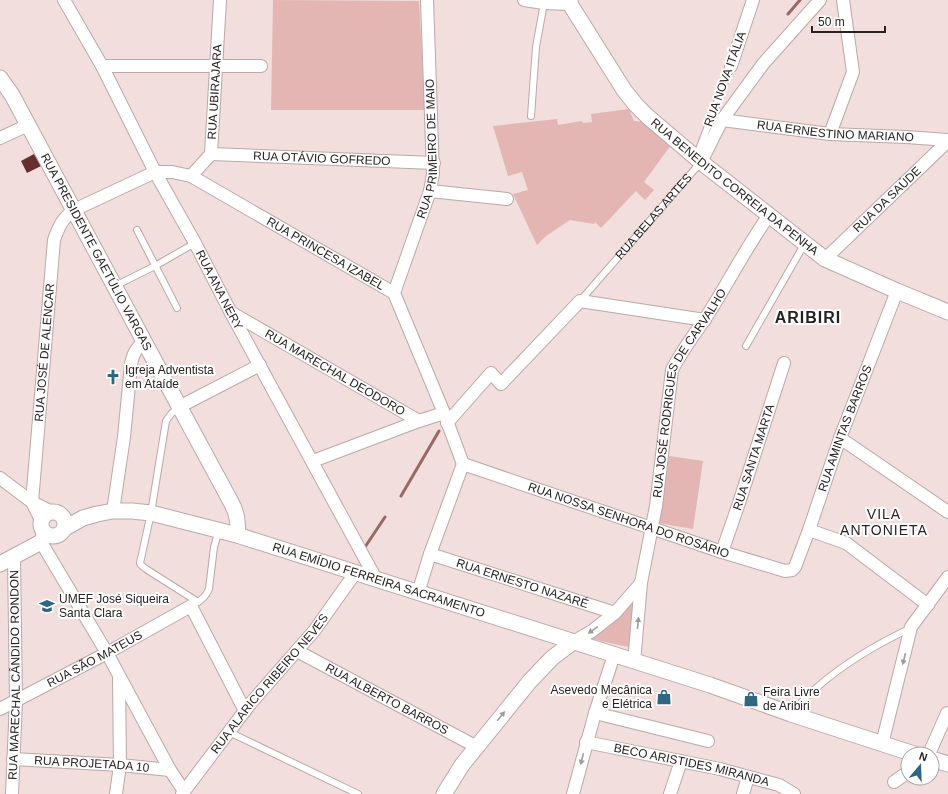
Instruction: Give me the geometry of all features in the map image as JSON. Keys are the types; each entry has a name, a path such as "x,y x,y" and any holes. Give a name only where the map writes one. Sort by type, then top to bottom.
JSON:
{"street":[{"name":"RUA ANA NERY","path":"64,0 102,66 156,172 231,313 376,579"},
{"name":"RUA UBIRAJARA","path":"191,176 211,154 220,0"},
{"name":"RUA PRIMEIRO DE MAIO","path":"394,292 430,191 434,163 427,0"},
{"path":"524,0 544,3 570,2"},
{"name":"RUA NOVA ITÁLIA","path":"731,66 753,0"},
{"name":"RUA BELAS ARTES","path":"699,160 722,120 762,64 820,0"},
{"path":"830,134 853,72 843,0"},
{"name":"RUA BENEDITO CORREIA DA PENHA","path":"570,2 624,90 636,105 699,160 825,258 897,291 948,312"},
{"path":"102,66 261,66"},
{"name":"RUA PRESIDENTE GAETÚLIO VARGAS","path":"0,78 12,95 179,408 237,513 237,535"},
{"name":"RUA ERNESTINO MARIANO","path":"722,120 830,134 948,140"},
{"path":"0,138 28,125"},
{"name":"RUA DA SAÚDE","path":"825,258 948,140"},
{"name":"RUA OTÁVIO GOFREDO","path":"211,154 434,163"},
{"path":"74,210 156,172"},
{"name":"RUA PRINCESA IZABEL","path":"156,172 172,172 191,176 394,292 446,418 462,464"},
{"path":"430,191 507,199"},
{"name":"RUA JOSÉ DE ALENCAR","path":"32,502 54,240 58,228 64,218 74,210"},
{"name":"RUA JOSÉ RODRIGUES DE CARVALHO","path":"634,662 641,583 652,528 672,370 705,320 738,267 752,240 769,215"},
{"name":"RUA AMINTAS BARROS","path":"795,567 840,438 897,291"},
{"path":"580,301 705,320"},
{"name":"RUA BELAS ARTES","path":"446,418 491,373 501,384 580,301"},
{"name":"RUA MARECHAL DEODORO","path":"231,313 419,421"},
{"path":"112,511 124,437 131,364 133,354 144,342"},
{"name":"RUA SANTA MARTA","path":"722,552 784,363"},
{"path":"179,408 260,365"},
{"path":"313,461 419,421 446,418"},
{"path":"840,438 948,512"},
{"path":"418,593 430,554 462,464"},
{"name":"RUA NOSSA SENHORA DO ROSÁRIO","path":"462,464 722,552 784,571 792,570 795,567"},
{"path":"0,478 6,488 32,502 51,525 107,654 183,793"},
{"name":"RUA EMÍDIO FERREIRA SACRAMENTO","path":"51,525 112,511 132,511 151,513 219,530 356,572 634,662 670,672 900,750"},
{"path":"0,564 14,557 51,525"},
{"path":"809,530 851,546 928,605"},
{"name":"RUA ERNESTO NAZARÉ","path":"430,554 615,613"},
{"name":"RUA MARECHAL CÂNDIDO RONDON","path":"12,794 16,702 14,557"},
{"name":"RUA ALARICO RIBEIRO NEVES","path":"183,793 245,710 314,631 356,572"},
{"path":"882,744 911,627 948,577"},
{"name":"RUA JOSÉ RODRIGUES DE CARVALHO","path":"573,642 592,631 615,613 641,583"},
{"path":"626,601 632,599 635,600 638,602 640,607"},
{"path":"194,604 245,710"},
{"name":"RUA SÃO MATEUS","path":"0,709 107,654 194,604"},
{"path":"444,794 462,765 530,681 552,658 573,642"},
{"name":"RUA ALBERTO BARROS","path":"297,650 476,747"},
{"path":"573,794 586,742 614,655"},
{"path":"116,794 120,765 119,677"},
{"path":"595,713 708,741"},
{"path":"932,746 946,713"},
{"name":"BECO ARISTIDES MIRANDA","path":"586,742 681,761 748,777 779,785 794,794"},
{"name":"RUA PROJETADA 10","path":"13,759 120,765 170,770"},
{"path":"670,794 681,761"},
{"path":"743,794 748,777"},
{"path":"894,782 900,778"}],"lane":[{"path":"531,116 536,47 544,3"},
{"name":"RUA NOVA ITÁLIA","path":"699,160 731,66"},
{"name":"RUA BELAS ARTES","path":"580,301 699,160"},
{"path":"137,230 176,308"},
{"path":"115,286 155,266 195,243"},
{"path":"746,346 804,243"},
{"path":"179,408 171,414 166,421 151,513 140,558 141,565 194,604 202,600 209,589 214,547 219,530"},
{"path":"791,714 814,689 836,672 887,639 911,627"},
{"path":"229,732 358,794"}],"shaded area":[{"path":"273,0 419,1 425,110 271,110"},
{"path":"629,109 634,121 643,122 671,145 644,182 654,190 645,200 636,191 601,228 595,222 594,224 570,220 546,236 537,245 513,194 528,190 522,172 508,176 493,126 557,119 558,125 582,121 583,123 592,122 591,114"},
{"path":"669,456 703,461 693,529 658,523"},
{"path":"630,601 637,606 633,648 587,638"}],"building":[{"path":"34,154 41,166 27,173 21,161"}],"waterway":[{"path":"788,14 800,0"},
{"path":"401,496 439,431"},
{"path":"365,547 385,517"}],"place":[{"name":"Igreja Adventista em Ataíde","path":"113,377"},
{"name":"UMEF José Siqueira Santa Clara","path":"47,606"},
{"name":"Asevedo Mecânica e Elétrica","path":"664,697"},
{"name":"Feira Livre de Aribiri","path":"751,699"}],"district":[{"name":"ARIBIRI","path":"808,317"},
{"name":"VILA ANTONIETA","path":"884,522"}]}
